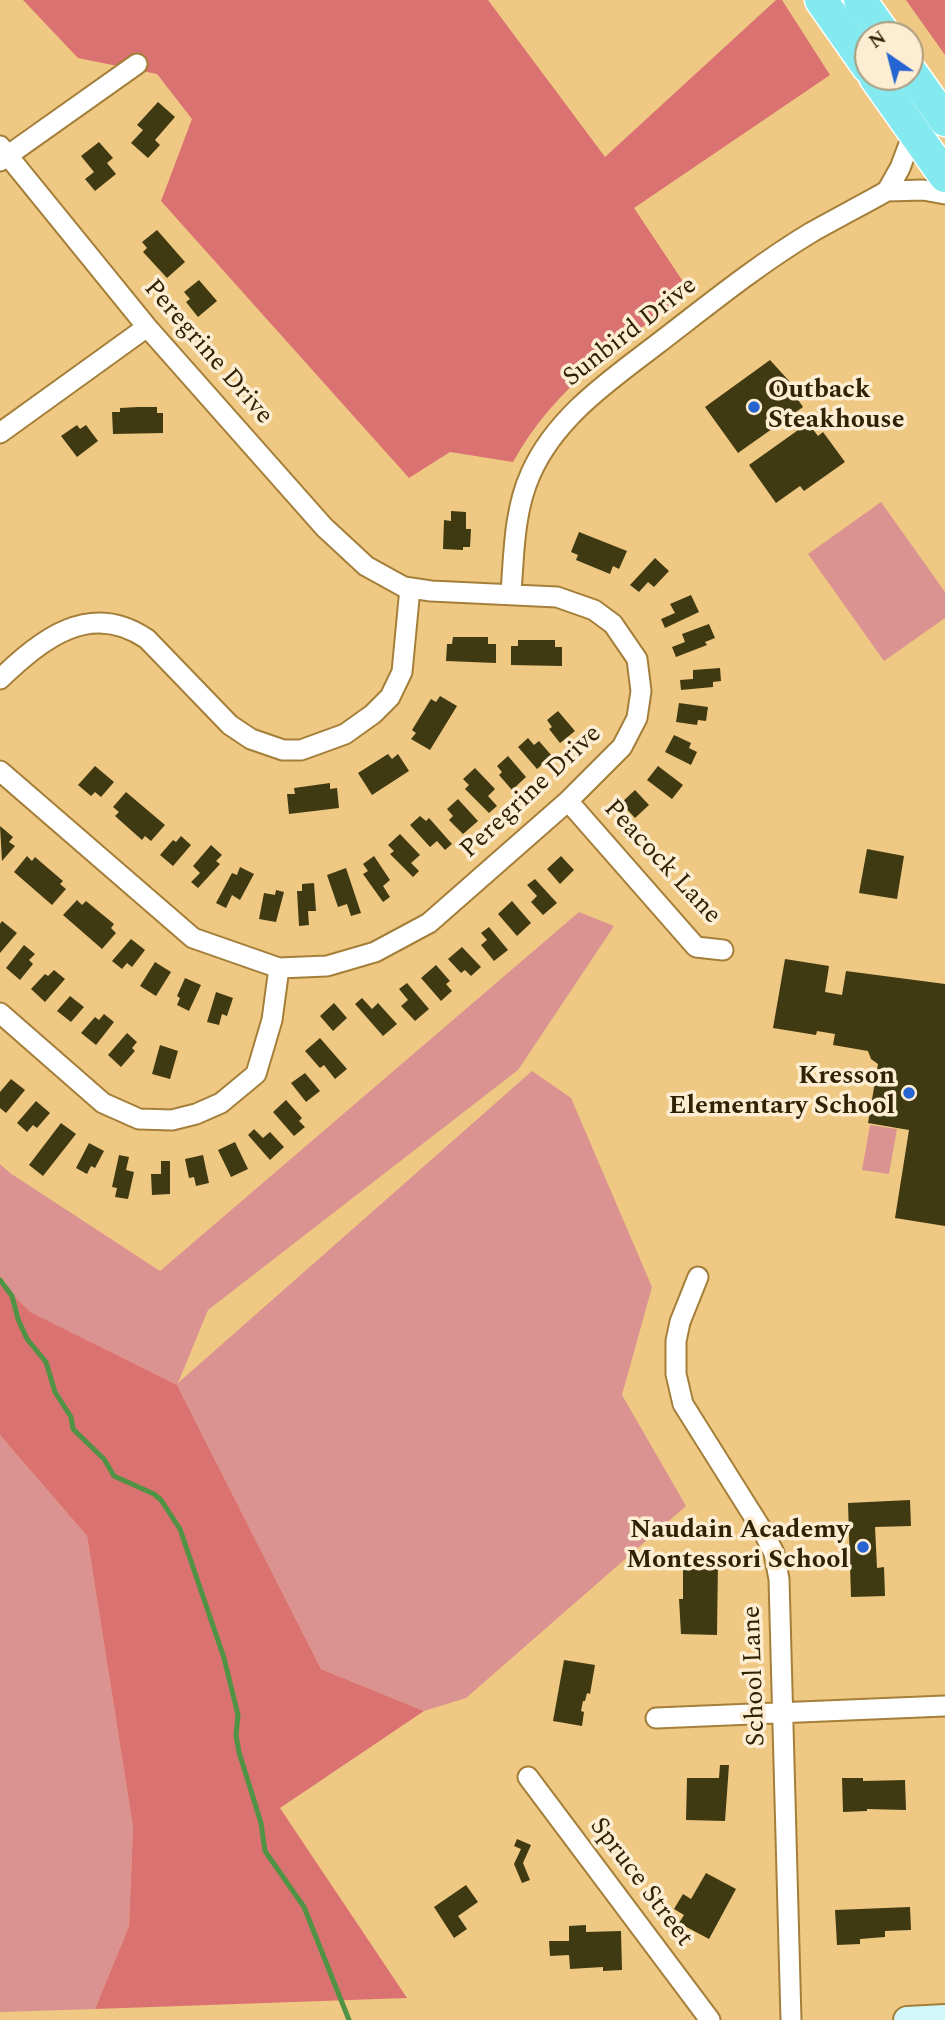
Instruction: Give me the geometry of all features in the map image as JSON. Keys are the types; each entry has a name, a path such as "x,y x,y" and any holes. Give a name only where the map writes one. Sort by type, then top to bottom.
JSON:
{"highway":[{"path":"821,0 854,46"},
{"path":"860,0 875,21"},
{"path":"885,91 945,176"},
{"path":"924,91 945,120"}],"main road":[{"path":"907,2020 945,2018"}],"street":[{"path":"2,154 137,64"},
{"path":"887,191 900,168 914,131"},
{"name":"Peregrine Drive","path":"0,771 193,938 279,968 327,966 375,952 429,923 568,801 622,747 637,718 641,691 637,659 613,624 594,610 558,597 410,588 366,566 324,527 148,327 2,154"},
{"name":"Sunbird Drive","path":"511,593 515,536 530,474 540,455 565,421 641,356 749,274 811,233 887,191 923,190 945,194"},
{"path":"0,433 148,327"},
{"path":"0,679 26,654 71,626 84,623 106,624 134,630 147,639 230,724 251,739 283,750 301,750 345,734 373,715 390,697 402,672 410,588"},
{"name":"Peacock Lane","path":"568,801 696,947 723,950"},
{"path":"0,1013 103,1103 139,1119 172,1120 196,1114 221,1103 256,1074 272,1020 279,968"},
{"name":"School Lane","path":"698,1277 680,1322 676,1341 676,1374 683,1404 764,1533 774,1553 779,1579 791,2020"},
{"path":"656,1718 945,1706"},
{"name":"Spruce Street","path":"528,1777 710,2020"}],"shaded area":[{"path":"23,0 488,0 605,157 776,0 782,0 830,75 634,208 690,292 615,348 569,388 530,435 513,462 450,452 409,478 161,201 192,119 157,74 78,58"},
{"path":"906,0 945,0 945,55 924,25 924,21 921,21"},
{"path":"881,502 945,592 945,618 884,661 808,554"},
{"path":"579,912 614,926 518,1070 208,1310 178,1383 532,1071 571,1098 652,1287 622,1395 686,1506 466,1698 424,1711 321,1669 177,1385 29,1312 0,1282 0,1164 160,1271"},
{"path":"870,1125 897,1129 889,1174 862,1170"},
{"path":"0,1282 30,1312 177,1385 321,1669 424,1711 280,1808 407,1998 95,2009 129,1926 133,1827 87,1536 0,1435"},
{"path":"0,1435 87,1536 133,1827 129,1926 95,2009 0,2012"}],"building":[{"path":"158,102 175,117 155,140 160,145 148,158 131,143 143,130 137,125"},
{"path":"99,142 113,158 107,163 116,174 95,191 85,179 94,172 81,156"},
{"path":"157,230 185,262 167,278 143,252 147,248 142,242"},
{"path":"199,280 217,301 198,317 186,302 190,299 184,292"},
{"name":"Outback Steakhouse","path":"770,360 790,382 803,407 738,453 705,407"},
{"path":"157,407 157,413 163,413 163,433 113,434 112,412 120,412 120,408"},
{"path":"808,423 818,436 823,432 845,462 804,491 800,486 776,503 749,465"},
{"path":"77,425 80,429 86,425 98,441 77,457 61,436"},
{"path":"451,511 466,512 466,529 471,529 470,547 463,547 463,550 443,549 444,520 451,521"},
{"path":"579,532 627,551 619,569 613,566 610,574 576,560 578,555 571,552"},
{"path":"655,558 669,571 654,587 648,582 639,592 630,585"},
{"path":"691,595 699,612 665,628 661,619 675,613 670,604"},
{"path":"709,624 715,638 705,642 707,645 676,657 672,647 685,642 682,634"},
{"path":"453,637 488,637 488,644 496,644 496,663 446,661 447,644 452,644"},
{"path":"518,640 555,640 555,647 562,647 562,666 511,665 511,646 518,646"},
{"path":"720,668 721,681 713,682 713,687 681,690 680,680 693,679 693,670"},
{"path":"440,696 457,706 430,750 411,739 416,733 412,730 431,699 436,702"},
{"path":"679,703 708,707 706,721 698,720 697,725 676,722"},
{"path":"558,711 575,731 560,743 549,729 552,727 547,720"},
{"path":"674,735 691,743 689,748 697,752 691,765 665,752"},
{"path":"528,738 534,745 539,741 552,756 537,769 518,747"},
{"path":"388,754 392,759 398,754 409,771 372,795 358,773"},
{"path":"508,756 526,777 512,790 499,775 502,772 497,766"},
{"path":"95,766 114,782 101,797 95,792 91,796 78,785"},
{"path":"658,766 683,785 672,799 647,780"},
{"path":"475,768 495,789 488,796 497,806 489,813 465,789 469,785 463,779"},
{"path":"330,783 330,789 337,788 339,808 289,814 287,794 295,794 294,788"},
{"path":"635,790 649,805 635,818 621,803"},
{"path":"126,792 165,825 151,841 145,836 142,840 115,816 119,812 113,807"},
{"path":"458,799 478,821 463,834 449,820 453,816 447,809"},
{"path":"420,816 426,821 429,818 452,844 445,850 437,841 430,847 410,825"},
{"path":"0,826 13,837 9,842 15,846 2,861"},
{"path":"400,834 420,855 411,863 419,871 413,877 390,854 394,851 388,845"},
{"path":"181,836 191,845 173,866 160,855 173,840 176,842"},
{"path":"211,845 222,855 216,861 220,864 198,888 191,882 200,873 193,866"},
{"path":"867,849 904,856 897,899 859,893"},
{"path":"27,856 32,861 35,857 63,881 60,884 66,889 52,905 14,872"},
{"path":"374,856 390,880 383,886 390,897 383,902 363,874 368,871 363,864"},
{"path":"561,856 574,870 560,884 547,869"},
{"path":"240,867 254,874 240,900 232,895 226,908 216,903 232,873 237,875"},
{"path":"346,868 361,913 351,916 347,904 338,907 327,875"},
{"path":"535,879 557,903 543,915 531,902 537,896 527,885"},
{"path":"314,883 316,911 308,911 309,925 299,926 297,891 302,891 302,884"},
{"path":"276,890 284,892 276,922 259,919 264,893 275,895"},
{"path":"77,900 82,905 86,901 114,924 111,928 116,933 102,949 63,915"},
{"path":"512,901 531,923 517,936 498,914"},
{"path":"2,921 17,933 0,953 0,924"},
{"path":"489,927 508,950 494,961 481,945 487,940 481,933"},
{"path":"131,939 145,950 132,967 127,963 122,969 112,961"},
{"path":"24,945 35,954 29,960 33,964 20,980 6,968"},
{"path":"462,947 481,967 471,976 465,970 461,973 448,959"},
{"name":"Kresson Elementary School","path":"785,959 829,966 825,992 842,995 846,971 945,984 945,1226 895,1218 909,1130 868,1123 878,1064 871,1059 868,1051 833,1045 835,1034 817,1031 816,1035 773,1028"},
{"path":"155,962 171,972 156,996 140,986"},
{"path":"436,965 450,981 446,984 452,991 441,1001 421,978"},
{"path":"54,970 65,979 45,1002 31,989 45,974 48,976"},
{"path":"185,978 201,985 189,1011 177,1005 180,998 177,996"},
{"path":"407,983 429,1009 415,1021 401,1006 408,1000 399,989"},
{"path":"216,992 233,998 227,1016 222,1014 219,1025 207,1022"},
{"path":"70,996 84,1007 71,1022 57,1011"},
{"path":"362,998 372,1009 378,1003 397,1024 383,1036 355,1004"},
{"path":"334,1003 347,1018 333,1031 320,1016"},
{"path":"104,1014 114,1022 96,1045 81,1033 95,1017 99,1020"},
{"path":"127,1033 137,1042 132,1048 135,1051 121,1067 108,1055"},
{"path":"320,1038 347,1069 335,1079 324,1065 320,1068 305,1051"},
{"path":"160,1045 178,1051 170,1079 152,1074"},
{"path":"305,1073 320,1091 306,1102 291,1083"},
{"path":"11,1079 25,1090 6,1113 0,1108 0,1092"},
{"path":"286,1100 302,1118 299,1121 305,1127 294,1136 273,1112"},
{"path":"36,1101 50,1113 37,1128 33,1125 27,1132 17,1123"},
{"path":"61,1123 76,1134 43,1176 29,1165"},
{"path":"254,1129 263,1138 270,1132 284,1147 270,1160 248,1135"},
{"path":"235,1142 248,1169 231,1177 218,1150"},
{"path":"89,1143 104,1151 95,1168 91,1166 87,1174 76,1168"},
{"path":"119,1155 129,1157 126,1170 134,1172 128,1199 115,1197 117,1188 112,1187"},
{"path":"203,1155 209,1183 196,1186 194,1177 189,1178 185,1159"},
{"path":"161,1161 170,1161 170,1194 152,1195 151,1174 161,1174"},
{"name":"Naudain Academy Montessori School","path":"910,1500 911,1526 875,1527 877,1568 884,1567 885,1596 851,1597 848,1503"},
{"path":"683,1561 718,1561 717,1635 681,1634 679,1599 683,1599"},
{"path":"564,1660 595,1665 590,1694 587,1693 583,1701 582,1726 553,1721"},
{"path":"720,1765 729,1765 725,1821 686,1820 687,1778 719,1778"},
{"path":"842,1778 863,1778 863,1781 905,1780 906,1810 867,1809 843,1812"},
{"path":"517,1839 531,1845 523,1863 530,1880 522,1883 514,1864 521,1849 514,1846"},
{"path":"706,1873 736,1889 709,1939 679,1923 684,1915 674,1909 683,1894 691,1899"},
{"path":"466,1885 478,1902 458,1916 467,1929 454,1938 434,1907"},
{"path":"910,1907 911,1930 885,1931 885,1937 860,1939 860,1944 837,1945 835,1910"},
{"path":"586,1925 586,1932 621,1931 622,1970 603,1971 603,1967 570,1969 569,1955 550,1956 549,1941 569,1941 569,1926"}],"waterway":[{"path":"0,1280 12,1296 27,1339 46,1362 55,1392 71,1417 73,1429 104,1459 114,1476 154,1494 161,1500 180,1529 224,1658 238,1715 236,1736 239,1752 261,1823 265,1851 304,1907 349,2020"}],"place":[{"name":"Outback Steakhouse","path":"754,407"},
{"name":"Kresson Elementary School","path":"909,1093"},
{"name":"Naudain Academy Montessori School","path":"863,1547"}]}
